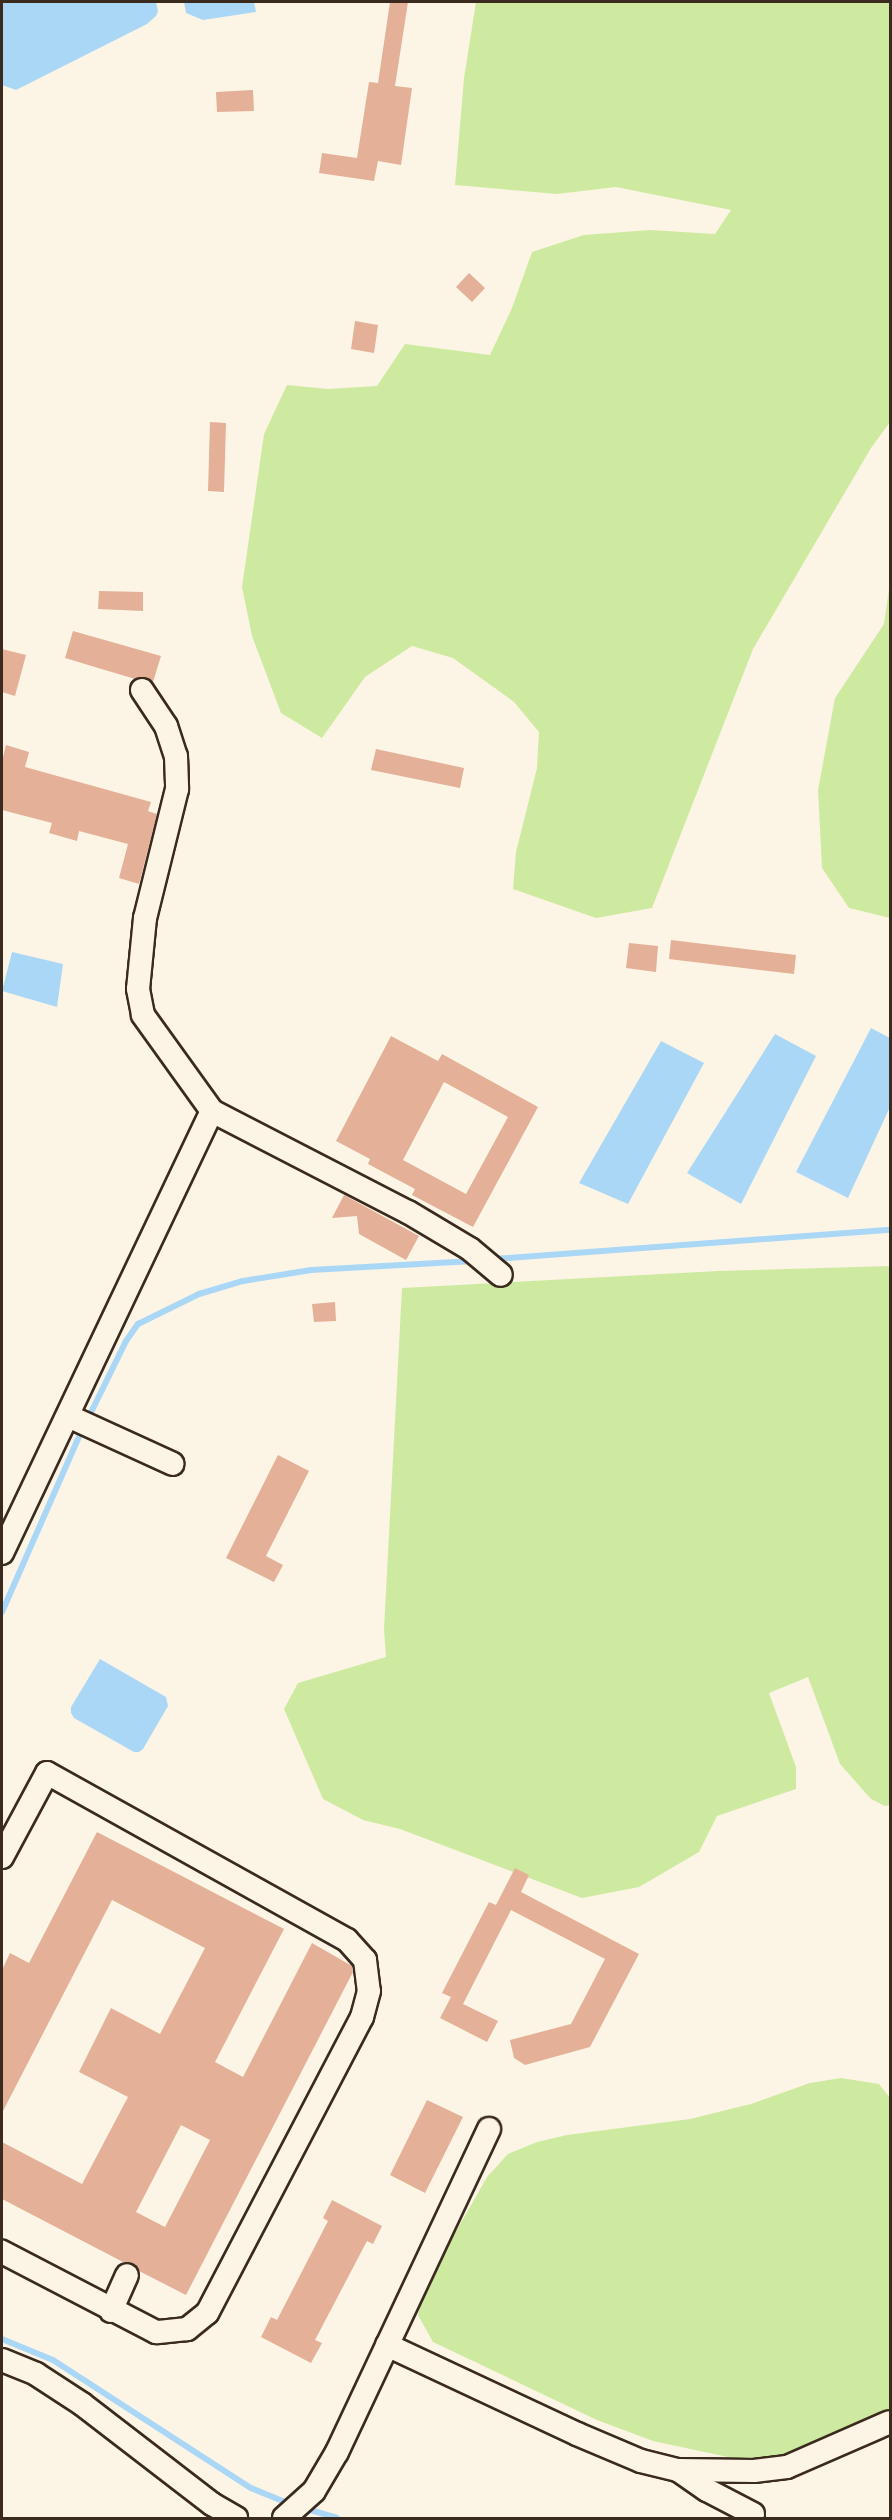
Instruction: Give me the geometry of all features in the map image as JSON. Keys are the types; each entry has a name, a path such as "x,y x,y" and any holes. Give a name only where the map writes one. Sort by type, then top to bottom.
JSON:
{"street":[{"path":"142,690 166,726 176,756 177,789 145,918 138,989 143,1014 212,1111 408,1212 470,1249 501,1275"},
{"path":"2,1553 79,1421 212,1111"},
{"path":"79,1421 173,1464"},
{"path":"2,1857 47,1773 200,1868 347,1940 365,1960 369,1991 362,2017 207,2313 187,2329 156,2332 111,2311 2,2252"},
{"path":"284,2518 314,2490 337,2452 489,2129"},
{"path":"111,2311 127,2274"},
{"path":"387,2345 577,2434 641,2461 678,2470 754,2471 787,2467 891,2422"},
{"path":"2,2360 36,2374 82,2404 212,2504 236,2518"},
{"path":"678,2470 707,2490 753,2514"}],"green space":[{"path":"476,2 890,2 890,422 871,448 753,649 652,908 596,918 513,889 516,852 537,768 539,732 514,702 453,658 412,646 365,677 322,738 281,713 252,636 242,587 264,434 287,385 328,389 377,386 405,344 490,355 512,308 532,252 584,235 650,230 715,234 731,210 616,187 557,194 455,185 464,78"},
{"path":"890,582 890,918 849,908 822,868 818,790 835,698 884,624"},
{"path":"890,1266 890,1805 885,1806 871,1799 840,1764 808,1677 769,1693 796,1767 796,1789 717,1816 699,1852 639,1887 582,1898 400,1829 363,1820 323,1799 284,1709 298,1683 386,1657 384,1629 402,1288 718,1271"},
{"path":"841,2078 879,2084 890,2098 890,2411 772,2461 742,2460 653,2441 597,2420 433,2342 418,2315 425,2286 487,2177 508,2154 537,2142 567,2135 690,2119 751,2104 810,2083"}],"water":[{"path":"2,2 156,2 158,11 147,24 16,90 2,85"},
{"path":"184,2 254,2 256,12 203,20 186,13"},
{"path":"12,952 63,964 57,1007 2,991"},
{"path":"871,1028 890,1038 890,1107 848,1198 796,1172"},
{"path":"775,1034 816,1056 741,1204 687,1173"},
{"path":"661,1041 704,1063 628,1204 579,1183"},
{"path":"100,1659 166,1697 168,1706 139,1752 134,1752 74,1718 71,1713 71,1707"}],"building":[{"path":"390,2 408,2 395,86 412,88 401,165 378,161 374,181 319,173 322,153 357,158 369,82 378,83"},
{"path":"253,90 254,111 217,112 216,92"},
{"path":"469,273 485,288 472,302 456,287"},
{"path":"355,321 378,325 374,353 351,349"},
{"path":"210,422 226,423 224,492 208,491"},
{"path":"99,591 143,592 143,611 98,609"},
{"path":"73,631 161,656 153,682 147,678 135,679 65,658"},
{"path":"2,649 26,655 15,696 2,692"},
{"path":"6,745 29,752 25,767 151,802 148,811 157,814 139,884 119,878 128,844 79,831 77,841 49,833 52,823 2,810 2,761"},
{"path":"376,749 464,768 460,788 371,770"},
{"path":"671,940 796,955 794,974 669,959"},
{"path":"629,943 658,946 656,972 626,968"},
{"path":"391,1036 438,1061 442,1054 538,1107 473,1227 412,1195 415,1189 368,1164 370,1159 336,1141","holes":["444,1082 508,1117 466,1194 403,1160"]},
{"path":"344,1195 419,1236 406,1260 359,1234 357,1216 332,1218"},
{"path":"335,1302 336,1321 314,1322 312,1304"},
{"path":"278,1455 309,1471 266,1556 283,1565 274,1582 226,1558"},
{"path":"97,1832 284,1929 215,2062 243,2077 312,1943 352,1966 353,1972 186,2295 139,2271 133,2263 123,2262 2,2199 2,2142 82,2184 128,2097 79,2072 111,2008 160,2034 205,1948 112,1900 2,2113 2,1970 10,1953 29,1963","holes":["181,2125 210,2140 165,2227 136,2212"]},
{"path":"515,1868 529,1875 521,1892 639,1954 590,2047 525,2065 514,2058 510,2040 571,2024 605,1959 511,1910 463,2004 498,2021 487,2042 440,2018 451,1997 442,1993 489,1902 496,1905"},
{"path":"427,2100 463,2117 425,2193 390,2175"},
{"path":"332,2200 382,2226 373,2244 367,2241 315,2340 322,2343 311,2363 261,2337 271,2317 277,2320 328,2221 323,2218"}],"waterway":[{"path":"493,1259 890,1230"},
{"path":"2,1612 77,1441 126,1341 138,1324 199,1294 243,1281 311,1270 474,1261"},
{"path":"2,2339 53,2360 251,2488 290,2504"},
{"path":"303,2508 337,2518"}]}
